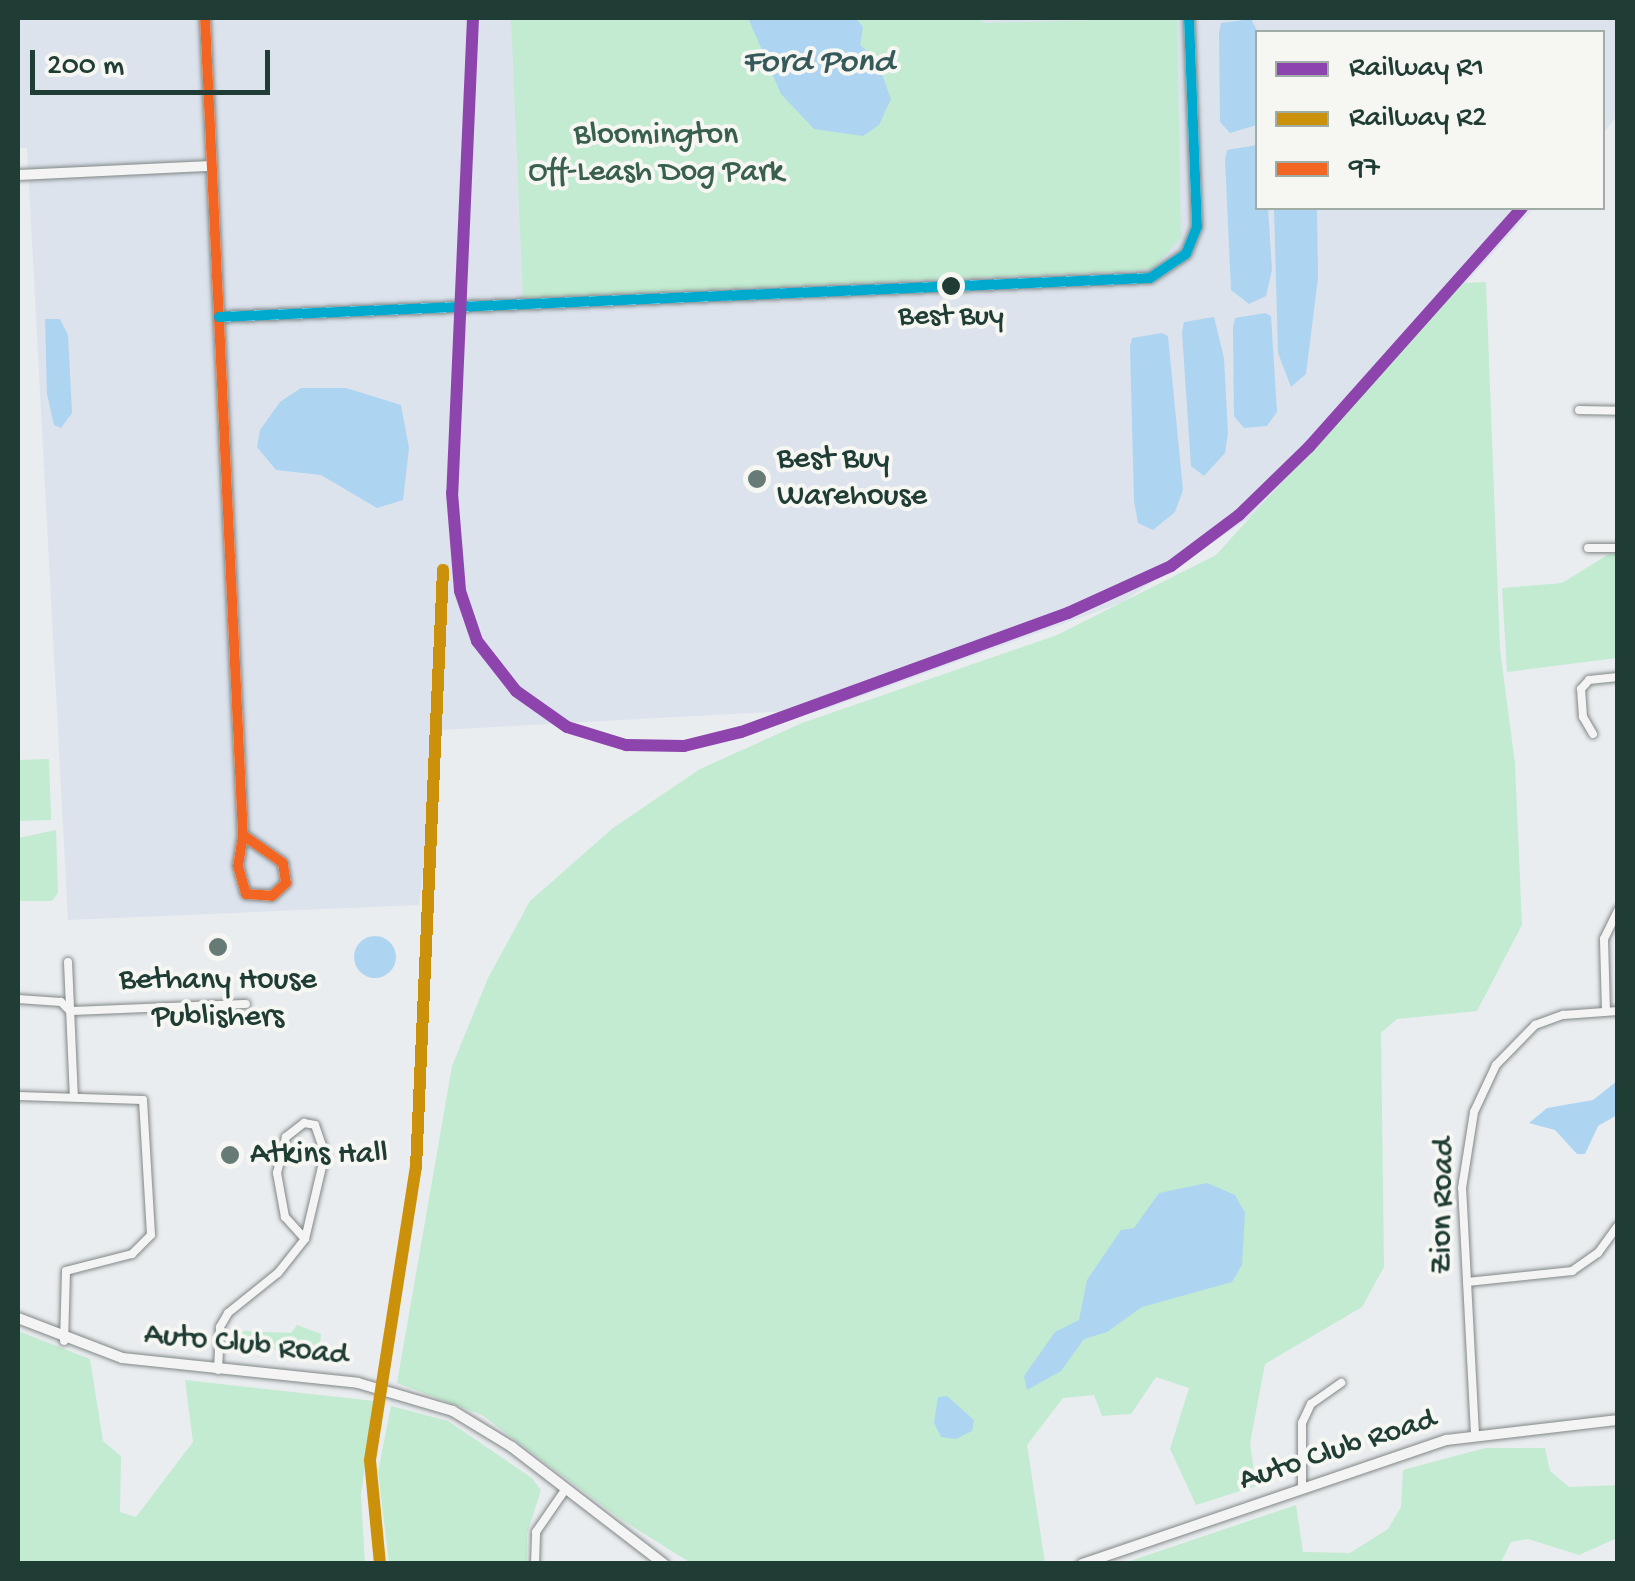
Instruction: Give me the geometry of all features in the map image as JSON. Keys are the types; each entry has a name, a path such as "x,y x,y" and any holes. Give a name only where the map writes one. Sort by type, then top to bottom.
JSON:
{"street":[{"path":"205,18 243,835 240,886 257,899 272,896 286,883 283,863 243,835"},
{"path":"218,318 1136,280 1176,265 1193,241 1197,212 1189,18"},
{"path":"18,175 212,166"},
{"path":"1579,410 1618,411"},
{"path":"1588,548 1618,548"},
{"path":"1593,734 1582,717 1581,689 1590,680 1618,677"},
{"path":"1606,1011 1604,939 1618,910"},
{"path":"68,962 74,1097"},
{"path":"18,999 60,1002 70,1011 246,1004"},
{"name":"Zion Road","path":"1474,1434 1463,1162 1483,1088 1512,1045 1535,1025 1618,1011"},
{"path":"18,1096 143,1100 151,1235 132,1254 66,1271 64,1340"},
{"path":"218,1370 220,1327 228,1313 278,1273 305,1239 325,1154 315,1125 304,1123 286,1137 276,1173 285,1216 305,1239"},
{"path":"1466,1282 1572,1270 1598,1253 1618,1225"},
{"name":"Auto Club Road","path":"18,1318 64,1340 122,1358 358,1383 404,1394 487,1430 664,1564"},
{"path":"1302,1488 1302,1423 1311,1404 1340,1382"},
{"name":"Auto Club Road","path":"1082,1564 1474,1434 1618,1420"},
{"path":"534,1564 536,1532 565,1490"}],"shaded area":[{"path":"18,18 1617,18 1617,116 1605,131 1605,30 1255,30 1255,210 1532,210 1257,513 1121,603 826,709 440,730 419,905 68,920 27,148 18,148"}],"green space":[{"name":"Bloomington Off-Leash Dog Park","path":"511,18 977,18 984,23 1177,18 1181,238 1153,268 1133,271 523,298"},
{"path":"1486,282 1500,649 1515,764 1522,925 1477,1011 1397,1019 1381,1033 1384,1267 1362,1307 1265,1364 1250,1443 1256,1486 1196,1505 1170,1449 1189,1388 1156,1377 1131,1414 1102,1416 1094,1395 1063,1398 1027,1445 1045,1563 691,1563 622,1520 482,1415 397,1383 452,1066 488,978 530,901 613,828 700,769 802,723 1057,635 1216,555 1463,283"},
{"path":"1609,554 1617,554 1617,658 1507,672 1502,588 1562,583"},
{"path":"49,759 51,820 20,821 18,760"},
{"path":"56,830 58,893 52,901 18,901 18,838"},
{"path":"297,1325 321,1334 320,1348 305,1353 238,1346 243,1331 291,1333"},
{"path":"18,1331 90,1359 103,1441 121,1456 120,1512 136,1517 193,1442 185,1380 374,1401 361,1495 365,1563 18,1563"},
{"path":"391,1406 448,1421 532,1478 541,1490 527,1534 527,1563 389,1563 378,1472"},
{"path":"1485,1448 1545,1448 1550,1471 1569,1487 1617,1485 1617,1538 1579,1555 1528,1539 1511,1542 1500,1564 1124,1563 1296,1505 1303,1552 1350,1553 1388,1529 1401,1507 1403,1470"}],"water":[{"name":"Ford Pond","path":"748,18 856,18 863,27 860,45 876,58 891,99 879,125 863,136 814,129 781,94"},
{"path":"1251,19 1257,30 1255,126 1230,133 1220,122 1221,23"},
{"path":"1255,145 1255,210 1268,210 1272,270 1266,296 1249,304 1231,290 1227,150"},
{"path":"1274,210 1317,210 1318,278 1306,374 1291,387 1278,353"},
{"path":"1265,313 1271,316 1277,412 1267,426 1244,428 1234,416 1233,328 1235,318"},
{"path":"1214,317 1224,358 1228,433 1225,453 1204,476 1191,466 1182,332 1184,322"},
{"path":"45,319 60,319 68,335 72,413 61,428 54,425 47,394"},
{"path":"1162,333 1168,336 1183,490 1175,512 1153,530 1138,523 1134,501 1130,347 1132,338"},
{"path":"301,388 346,388 401,405 409,448 403,500 377,508 321,475 276,470 257,447 260,430 280,402"},
{"path":"375,936 390,942 396,957 390,972 375,978 360,972 354,957 360,942"},
{"path":"1617,1081 1617,1115 1598,1126 1585,1154 1577,1154 1555,1130 1529,1123 1547,1108 1593,1100"},
{"path":"1207,1183 1235,1195 1245,1213 1242,1265 1232,1282 1142,1307 1107,1332 1084,1339 1061,1371 1027,1390 1024,1376 1055,1332 1079,1320 1087,1280 1121,1230 1134,1228 1159,1193"},
{"path":"947,1396 974,1420 972,1431 956,1439 941,1437 934,1423 938,1397"}],"rail line":[{"name":"R1","path":"473,18 452,493 460,591 477,641 516,691 567,727 626,745 684,746 741,732 1068,613 1171,566 1239,515 1309,447 1520,210"},
{"name":"R2","path":"380,1564 370,1460 416,1167 443,570"}],"transit line":[{"name":"97","path":"205,18 243,835 238,866 246,894 272,896 286,883 283,863 243,835"},
{"path":"219,317 1150,278 1186,254 1197,227 1189,18"}],"place":[{"name":"Best Buy","path":"951,286"},
{"name":"Best Buy Warehouse","path":"757,479"},
{"name":"Bethany House Publishers","path":"218,947"},
{"name":"Atkins Hall","path":"230,1155"}]}
